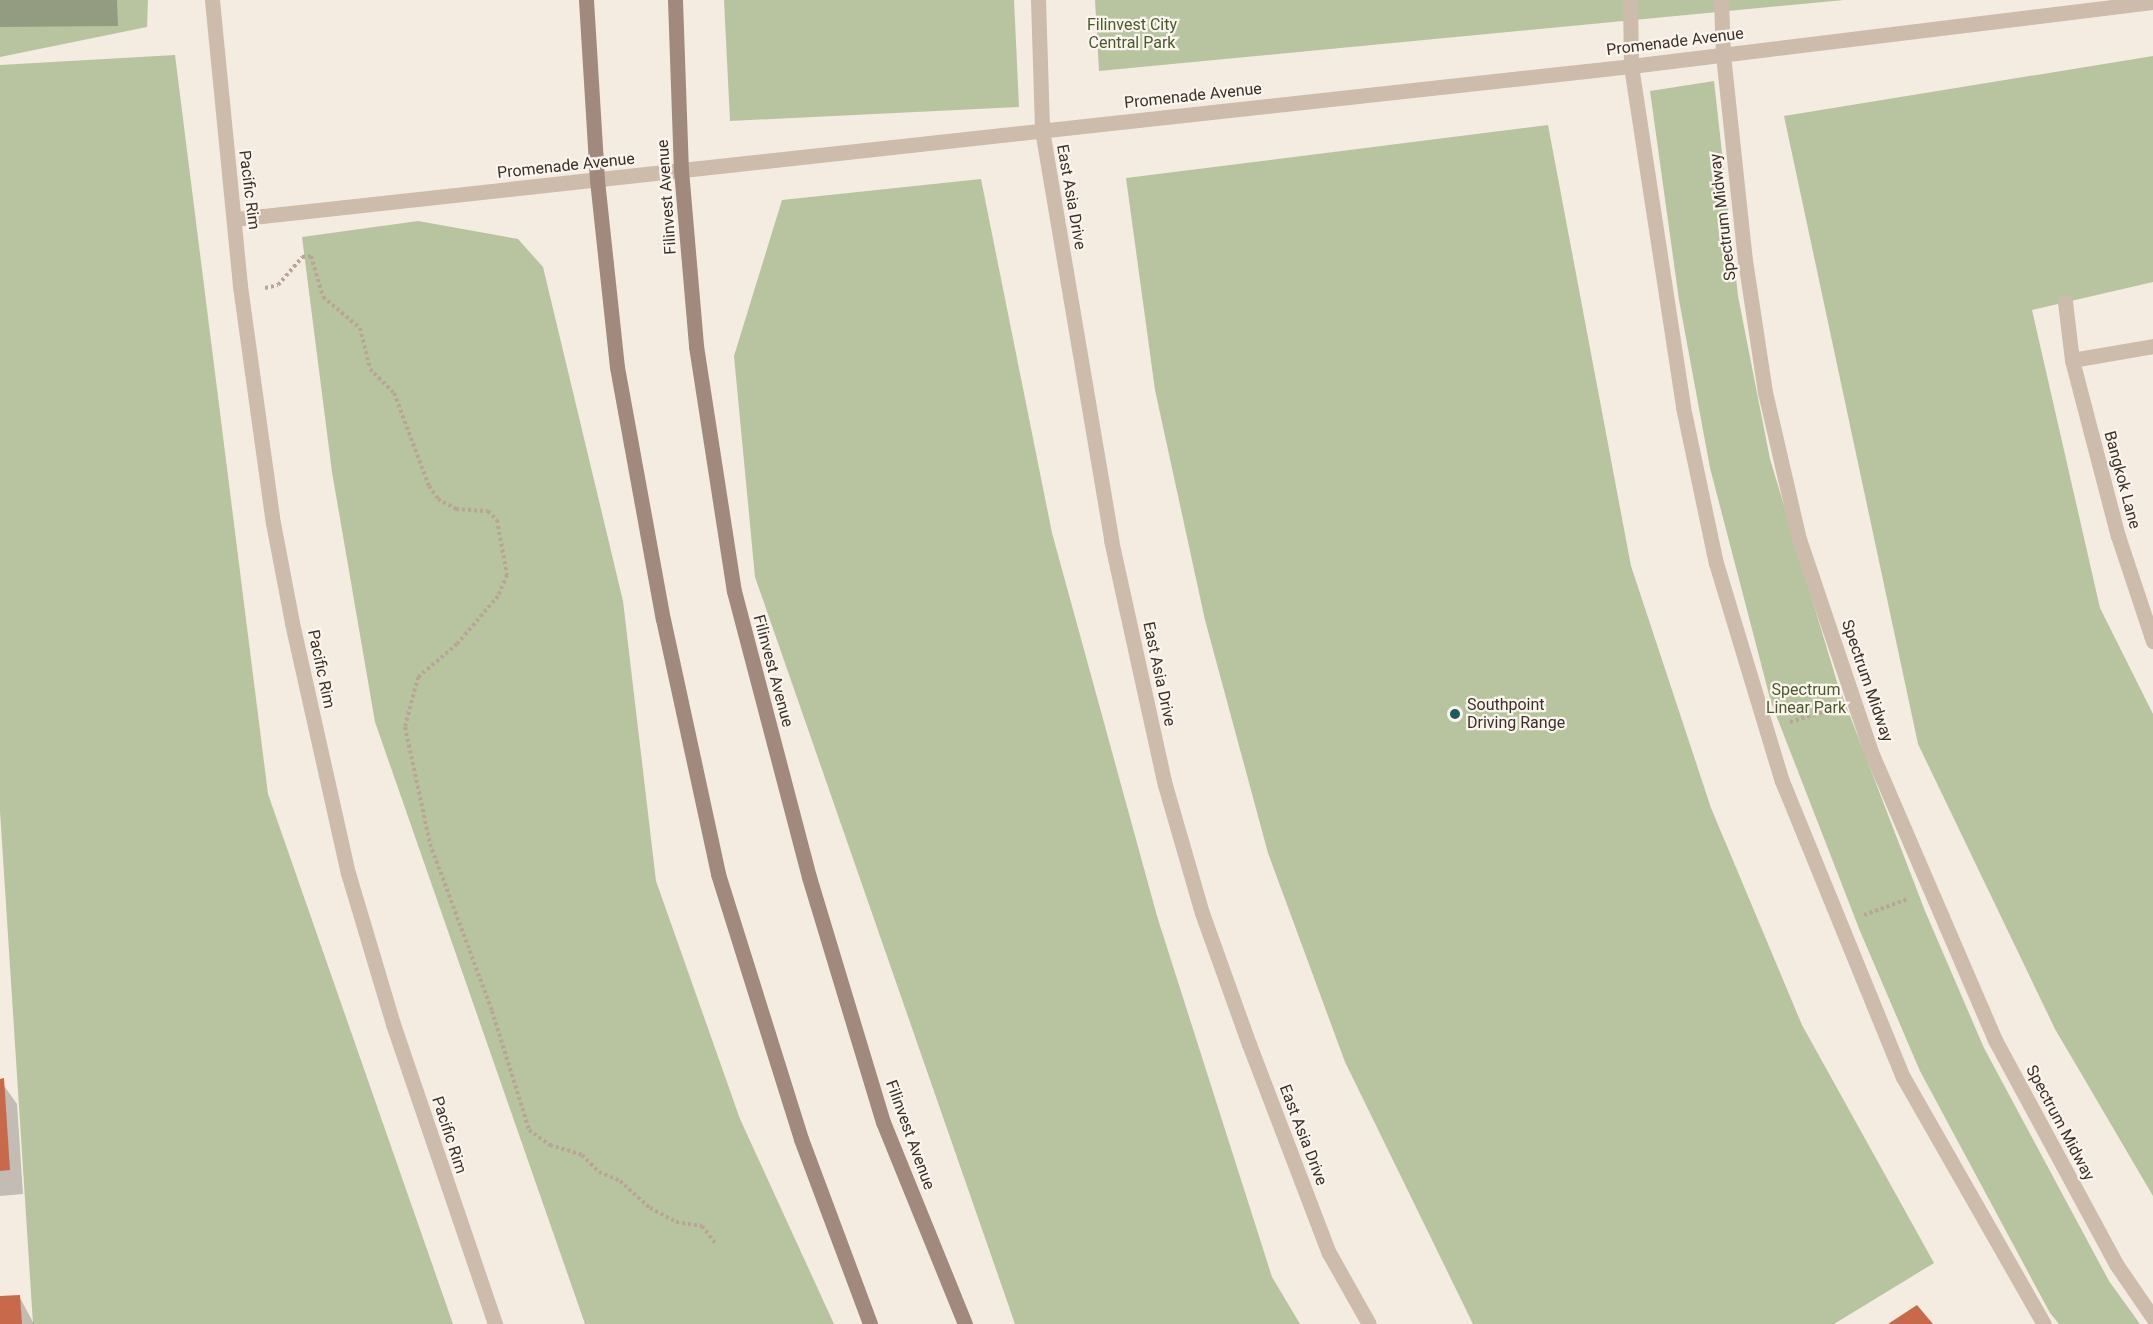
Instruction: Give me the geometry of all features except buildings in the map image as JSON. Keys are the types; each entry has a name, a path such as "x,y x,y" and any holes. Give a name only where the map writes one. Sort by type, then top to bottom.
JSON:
{"main road":[{"path":"586,0 597,180 617,367 663,619 718,874 801,1139 870,1324"},
{"name":"Filinvest Avenue","path":"675,0 681,170 696,346 734,591 809,877 883,1122 965,1324"}],"street":[{"name":"Pacific Rim","path":"212,0 221,116 235,219 240,286 273,523 348,873 393,1024 495,1324"},
{"name":"East Asia Drive","path":"1038,0 1042,130 1112,540 1165,785 1202,913 1249,1044 1329,1253 1369,1324"},
{"path":"1630,0 1631,66 1683,406 1716,563 1782,781 1904,1077 2044,1324"},
{"name":"Spectrum Midway","path":"1721,0 1723,55 1745,260 1765,392 1799,538 1871,752 1995,1040 2116,1264 2153,1318"},
{"name":"Promenade Avenue","path":"235,219 1631,66 2153,2"},
{"name":"Bangkok Lane","path":"2065,302 2073,360 2118,536 2153,641"},
{"path":"2073,360 2153,346"}],"path":[{"path":"240,286 262,288 278,285 302,256 311,256 323,297 360,328 370,369 394,393 429,486 438,499 456,509 488,511 497,520 507,575 498,596 457,644 418,677 409,702 405,727 427,834 492,1011 529,1130 550,1145 582,1155 599,1172 620,1181 650,1208 676,1222 702,1226 716,1244"},
{"path":"1767,730 1854,702"},
{"path":"1841,924 1931,890"}],"green space":[{"path":"0,0 148,0 147,27 0,57"},
{"path":"724,0 1014,0 1019,107 730,121"},
{"name":"Filinvest City Central Park","path":"1095,0 1844,0 1099,71"},
{"path":"175,55 268,794 453,1324 33,1324 0,811 0,65"},
{"path":"2153,56 2153,282 2032,310 2100,608 2153,714 2153,1196 2055,1029 1918,744 1784,116"},
{"name":"Spectrum Linear Park","path":"1714,81 1738,296 1770,459 1837,682 1925,911 1984,1048 2109,1281 2140,1324 2059,1324 2050,1313 1920,1071 1860,931 1771,702 1710,468 1679,300 1650,91"},
{"name":"Southpoint Driving Range","path":"1548,125 1631,566 1711,808 1802,1025 1934,1263 1834,1324 1473,1324 1345,1062 1268,853 1205,620 1155,390 1126,178"},
{"path":"981,179 1052,533 1157,916 1272,1277 1300,1324 1015,1324 755,577 734,356 782,200"},
{"path":"418,221 518,239 543,267 623,601 656,881 740,1119 834,1324 585,1324 375,722 332,472 302,237"}],"place":[{"name":"Southpoint Driving Range","path":"1455,714"}]}
